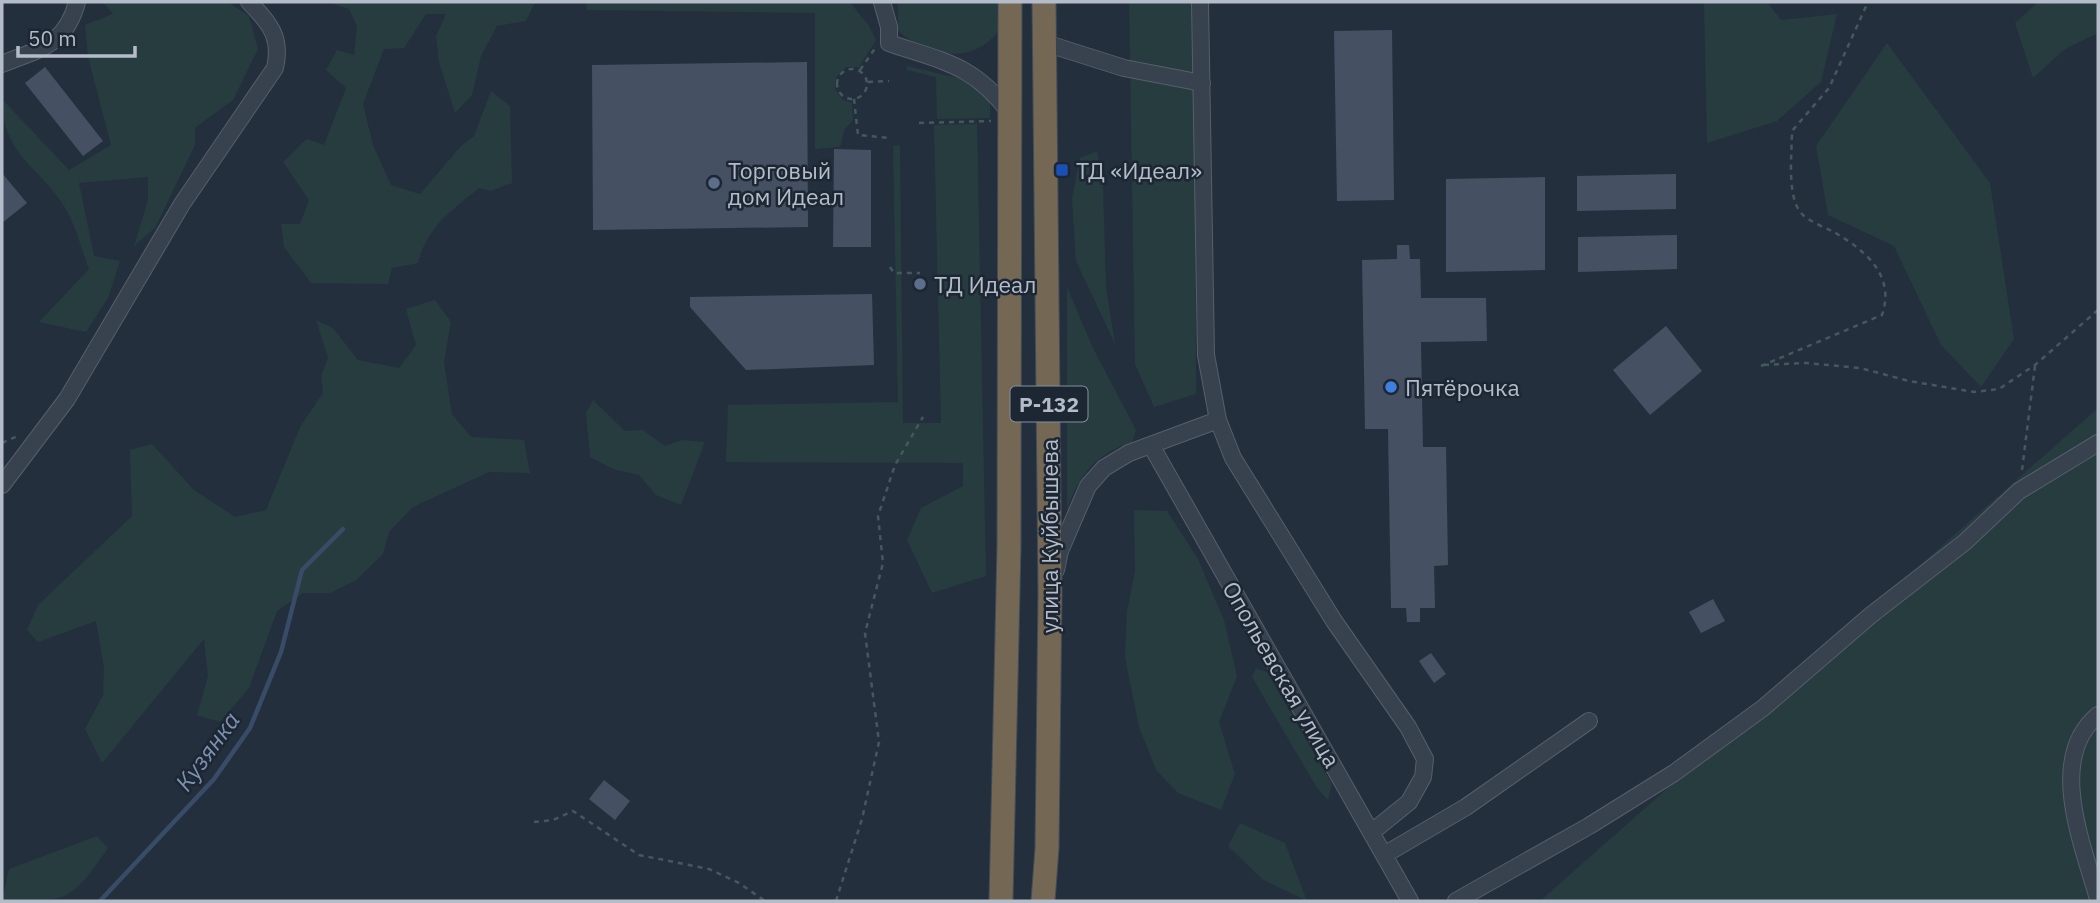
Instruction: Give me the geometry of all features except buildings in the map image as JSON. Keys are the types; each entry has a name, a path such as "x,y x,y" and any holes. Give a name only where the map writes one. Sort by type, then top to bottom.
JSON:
{"highway":[{"name":"улица Куйбышева","path":"1001,901 1006,782 1001,118 1010,2"},
{"name":"улица Куйбышева","path":"1043,901 1047,848 1050,593 1044,2"}],"street":[{"path":"2,64 48,45 71,24 77,2"},
{"path":"2,485 67,399 182,204 275,68 280,48 266,20 249,2"},
{"path":"867,2 882,7 889,27 889,43 970,72 992,90 1001,118"},
{"path":"1200,2 1206,355 1218,420 1233,458 1335,621 1408,727 1425,759 1423,777 1409,802 1372,832"},
{"path":"1045,43 1124,68 1202,83"},
{"path":"1050,593 1060,551 1088,486 1104,468 1129,453 1152,447 1218,420"},
{"path":"1456,901 1642,793 1763,708 1871,615 1965,542 2019,491 2098,443"},
{"name":"Опольевская улица","path":"1152,447 1410,901"},
{"path":"2098,715 2084,727 2070,762 2076,811 2098,899"},
{"path":"1384,855 1466,807 1590,721"}],"path":[{"path":"1868,2 1829,88 1792,131 1792,189 1802,215 1865,253 1883,279 1888,300 1882,315 1761,366 1806,363 1860,368 1909,381 1974,393 1999,389 2035,365 2098,310"},
{"path":"848,69 860,70 867,82 864,93 854,99 848,98 839,90 837,83 842,72 848,69"},
{"path":"867,82 889,81"},
{"path":"854,99 858,135 890,138"},
{"path":"919,123 1001,118"},
{"path":"890,267 894,273 920,273"},
{"path":"2019,491 2035,365"},
{"path":"836,901 862,819 879,743 865,633 883,563 878,516 895,465 923,417"},
{"path":"534,822 553,820 573,811 639,855 709,869 739,883 765,901"}],"green space":[{"path":"103,2 228,2 249,16 258,49 233,100 195,128 195,145 155,228 134,246 148,200 148,177 79,183 94,256 120,261 108,298 86,332 39,322 89,269 77,233 59,198 26,162 9,136 2,99 69,170 111,145 88,57 85,25 113,14"},
{"path":"328,2 535,2 526,21 497,26 481,56 472,95 455,113 439,62 436,36 446,14 426,14 404,48 384,49 363,104 373,145 391,185 420,194 461,146 474,136 491,91 510,106 512,183 491,191 479,188 469,196 441,221 427,239 418,263 392,268 388,284 311,283 284,247 281,224 300,224 309,200 283,162 307,139 324,145 346,88 326,70 337,50 354,55 357,26 349,9"},
{"path":"586,2 850,2 869,26 876,40 859,67 846,67 836,77 835,89 843,100 852,103 853,120 844,130 840,147 815,149 815,13 587,10"},
{"path":"898,2 997,2 998,32 975,50 949,54 936,51 910,40 898,31"},
{"path":"1129,2 1195,2 1196,394 1154,407 1135,364"},
{"path":"1704,2 1767,2 1781,20 1837,14 1821,82 1777,121 1707,143"},
{"path":"2038,2 2098,2 2098,33 2065,49 2033,78 2015,23"},
{"path":"1887,43 1990,183 2014,339 1981,387 1941,345 1894,246 1828,215 1816,146"},
{"path":"907,66 974,82 990,100 990,118 937,119 936,77 907,70"},
{"path":"977,124 986,576 932,593 907,540 921,508 963,486 963,463 726,462 728,405 898,402 893,146 900,145 903,423 941,423 934,125"},
{"path":"1097,151 1103,185 1106,287 1115,344 1076,261 1072,198 1080,158"},
{"path":"1067,287 1093,348 1136,430 1132,443 1108,453 1090,468 1077,487 1067,510"},
{"path":"435,300 451,322 444,362 452,414 471,437 524,440 530,473 489,472 413,507 389,532 383,554 356,580 330,593 303,593 277,611 249,688 220,722 197,715 208,676 204,639 102,763 85,729 103,695 104,668 96,621 38,642 27,630 38,605 132,516 130,450 152,444 194,490 235,517 266,510 300,427 323,393 321,376 328,358 316,320 333,328 358,360 399,368 416,345 406,309"},
{"path":"593,400 625,431 643,430 665,446 682,440 705,442 681,505 656,495 639,475 613,469 590,457 586,413"},
{"path":"2098,408 2098,901 1540,901 1670,786 1669,781 1707,753"},
{"path":"1134,510 1167,511 1198,559 1224,620 1237,676 1219,722 1235,774 1221,810 1178,793 1156,770 1139,727 1125,658 1127,611 1135,571"},
{"path":"1256,668 1267,672 1332,784 1328,800 1317,788 1252,677"},
{"path":"1240,823 1285,843 1307,901 1262,879 1228,846"},
{"path":"97,836 108,848 75,889 55,899 2,901 9,869"}],"waterway":[{"name":"Кузянка","path":"100,901 214,779 250,728 281,652 302,570 343,529"}],"place":[{"name":"ТД «Идеал»","path":"1062,170"},
{"name":"Торговый дом Идеал","path":"714,183"},
{"name":"ТД Идеал","path":"920,284"},
{"name":"Пятёрочка","path":"1391,387"}]}
